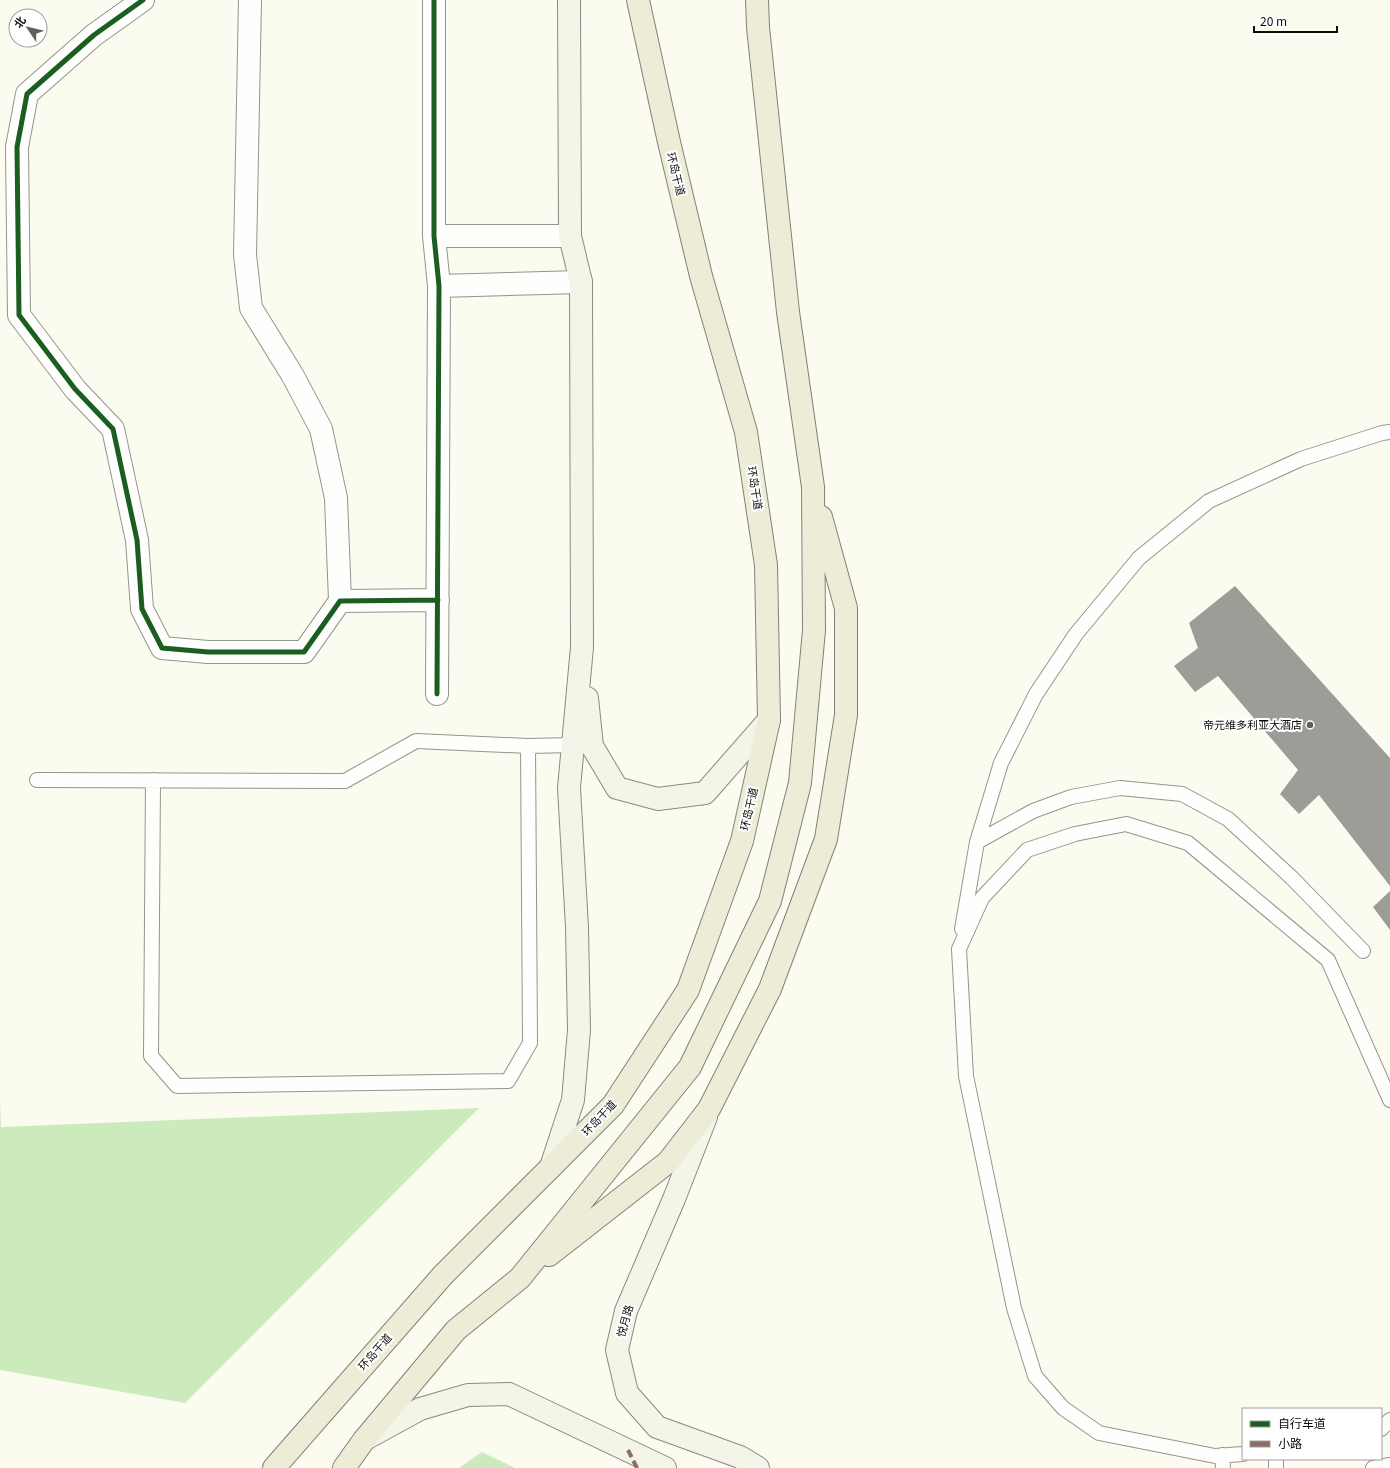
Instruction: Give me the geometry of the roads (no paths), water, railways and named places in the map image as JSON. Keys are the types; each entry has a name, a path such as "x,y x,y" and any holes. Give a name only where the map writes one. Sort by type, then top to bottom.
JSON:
{"main road":[{"path":"551,1167 573,1100 579,1030 576,927 569,788 582,647 581,282 570,236 569,0"},
{"path":"344,1468 364,1440 456,1330 668,1162 709,1109 770,989 826,839 846,715 846,608 813,487 788,312 758,27 757,0"},
{"name":"环岛干道","path":"274,1468 443,1275 613,1105 688,990 742,841 769,720 766,564 746,432 701,276 669,142 640,2"},
{"path":"520,1278 690,1067 770,901 800,783 814,630 813,487"},
{"path":"582,647 592,746 617,788 658,799 705,793 769,720"},
{"name":"悦月路","path":"709,1109 674,1199 626,1311 617,1350 627,1393 657,1427 740,1457 758,1468"},
{"path":"364,1440 420,1408 468,1395 509,1394 665,1468"}],"street":[{"path":"143,0 94,35 27,94 17,147 19,314 75,389 113,429 137,540 142,609 162,648 208,652 304,652 340,601 336,498 321,429 293,376 251,308 245,255 250,0"},
{"path":"434,0 434,236 439,286 437,694"},
{"path":"434,236 570,236"},
{"path":"439,286 581,282"},
{"path":"340,601 438,600"}],"lane":[{"path":"1242,1454 1222,1462 1215,1456 1099,1433 1063,1408 1035,1376 1014,1308 966,1076 959,950 977,842 1001,763 1036,694 1076,634 1139,558 1209,501 1301,459 1382,433 1390,432"},
{"path":"37,780 345,781 416,741 528,746 573,745"},
{"path":"153,780 151,1056 176,1086 508,1081 530,1043 528,746"},
{"path":"977,842 1033,811 1071,797 1120,788 1182,794 1228,819 1292,878 1363,951"},
{"path":"959,950 982,898 1027,850 1075,834 1126,824 1188,843 1328,960 1390,1100"},
{"path":"1382,1429 1390,1420"},
{"path":"1373,1468 1390,1465"}],"place":[{"name":"帝元维多利亚大酒店","path":"1310,725"}]}
